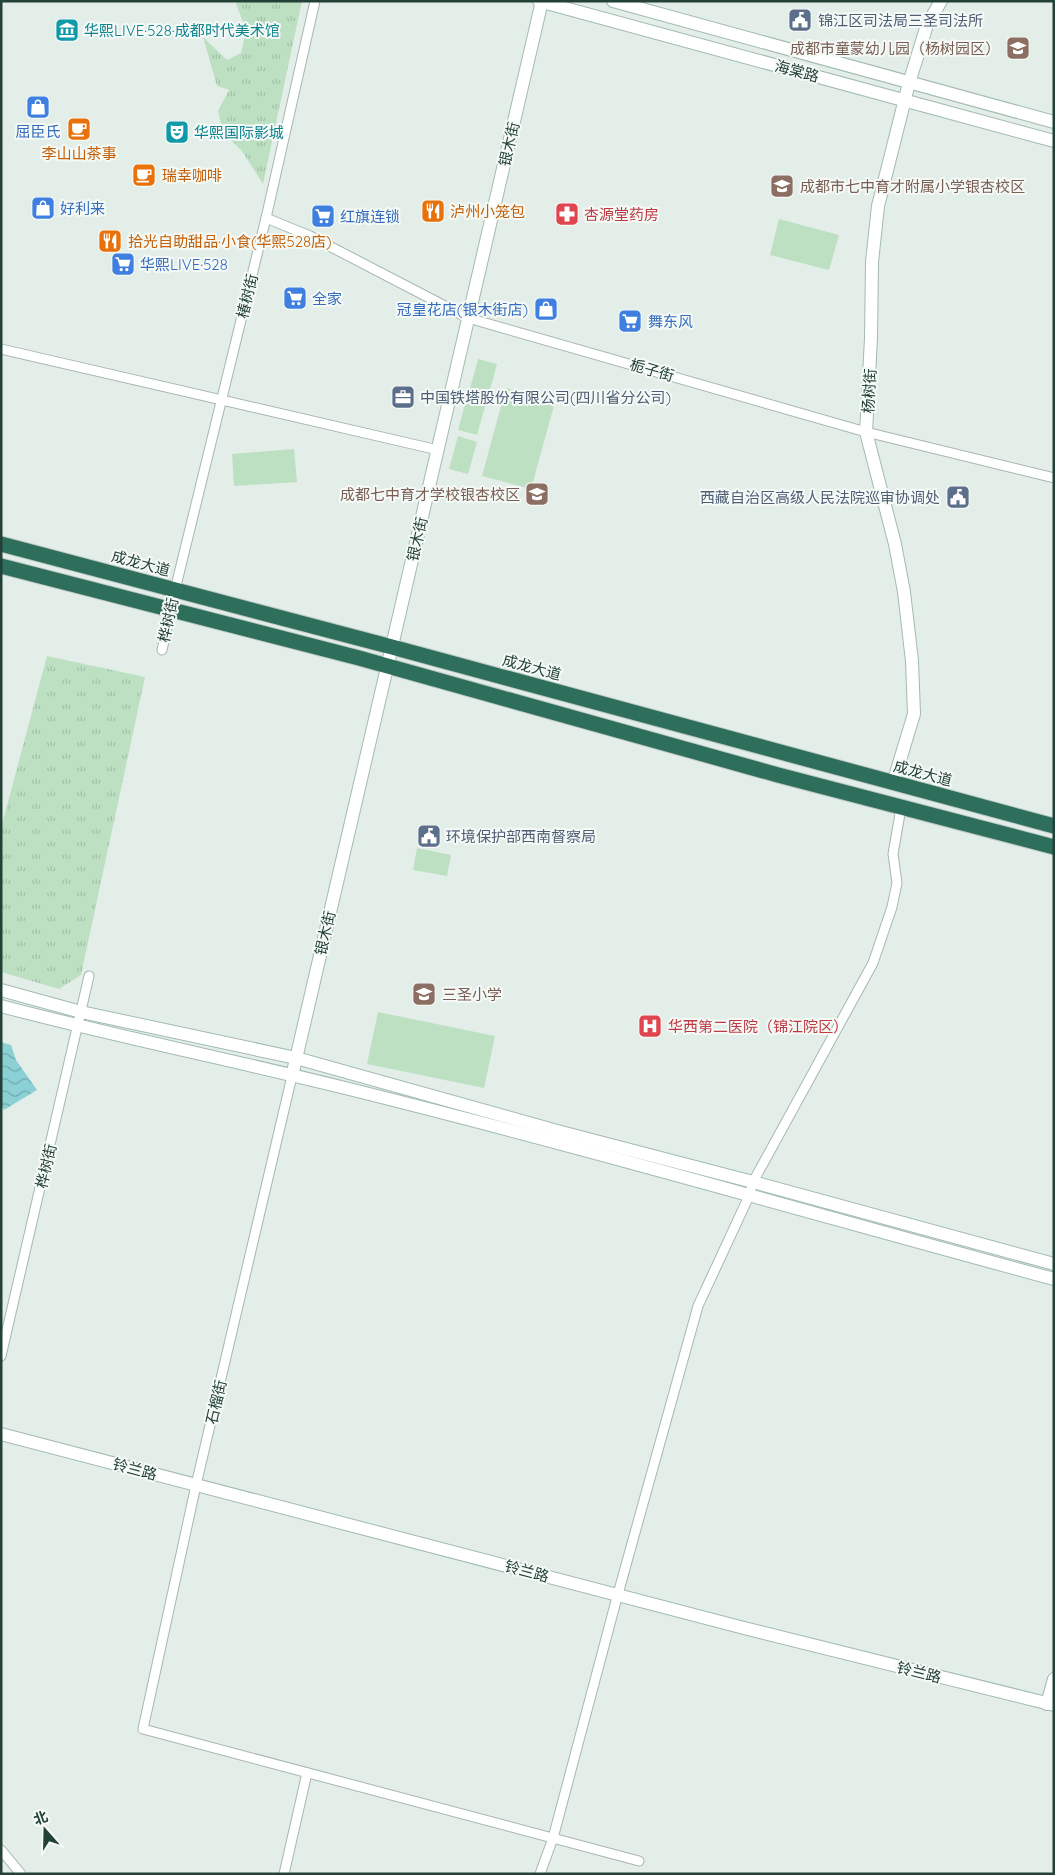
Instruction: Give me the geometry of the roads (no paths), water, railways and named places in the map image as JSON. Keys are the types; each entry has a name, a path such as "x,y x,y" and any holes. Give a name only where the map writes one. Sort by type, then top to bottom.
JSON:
{"highway":[{"name":"成龙大道","path":"1,544 392,647 1054,826"},
{"path":"1,566 387,666 901,808 1054,847"}],"street":[{"name":"椿树街","path":"174,590 266,218 315,1"},
{"name":"海棠路","path":"613,1 1054,122"},
{"name":"杨树街","path":"893,783 914,714 912,661 904,592 895,544 866,432 871,338 872,262 878,206 904,100 927,26 941,1"},
{"name":"海棠路","path":"541,2 1054,141"},
{"name":"银木街","path":"292,1076 541,2"},
{"name":"栀子街","path":"266,218 310,236 468,318 866,432 1054,478"},
{"path":"1,349 438,450"},
{"name":"桦树街","path":"162,650 174,590"},
{"path":"540,1874 553,1838 698,1306 749,1196 753,1182 873,963 892,907 897,883 893,854 901,808"},
{"name":"桦树街","path":"1,1356 80,1012 90,976"},
{"path":"1,990 80,1012 296,1058 561,1132 1054,1264"},
{"path":"1,1006 78,1027 292,1076 529,1135 1054,1279"},
{"name":"石榴街","path":"292,1076 196,1485 143,1729 307,1773"},
{"name":"铃兰路","path":"1,1434 618,1595 1050,1704"},
{"path":"1050,1704 1054,1679"},
{"path":"284,1874 307,1773 639,1861"},
{"path":"1,1850 21,1874"}],"water":[{"path":"1,1042 11,1045 16,1060 37,1090 4,1110 1,1105"}],"place":[{"name":"锦江区司法局三圣司法所","path":"800,20"},
{"name":"华熙LIVE·528·成都时代美术馆","path":"67,30"},
{"name":"成都市童蒙幼儿园（杨树园区）","path":"1018,48"},
{"name":"屈臣氏","path":"38,107"},
{"name":"李山山茶事","path":"79,129"},
{"name":"华熙国际影城","path":"177,132"},
{"name":"瑞幸咖啡","path":"144,175"},
{"name":"成都市七中育才附属小学银杏校区","path":"782,186"},
{"name":"好利来","path":"43,208"},
{"name":"泸州小笼包","path":"433,211"},
{"name":"杏源堂药房","path":"567,214"},
{"name":"红旗连锁","path":"323,216"},
{"name":"拾光自助甜品·小食(华熙528店)","path":"110,241"},
{"name":"华熙LIVE·528","path":"123,264"},
{"name":"全家","path":"295,298"},
{"name":"冠皇花店(银木街店)","path":"546,309"},
{"name":"舞东风","path":"630,321"},
{"name":"中国铁塔股份有限公司(四川省分公司)","path":"403,397"},
{"name":"成都七中育才学校银杏校区","path":"537,494"},
{"name":"西藏自治区高级人民法院巡审协调处","path":"958,497"},
{"name":"环境保护部西南督察局","path":"429,836"},
{"name":"三圣小学","path":"424,994"},
{"name":"华西第二医院（锦江院区）","path":"650,1026"}]}
